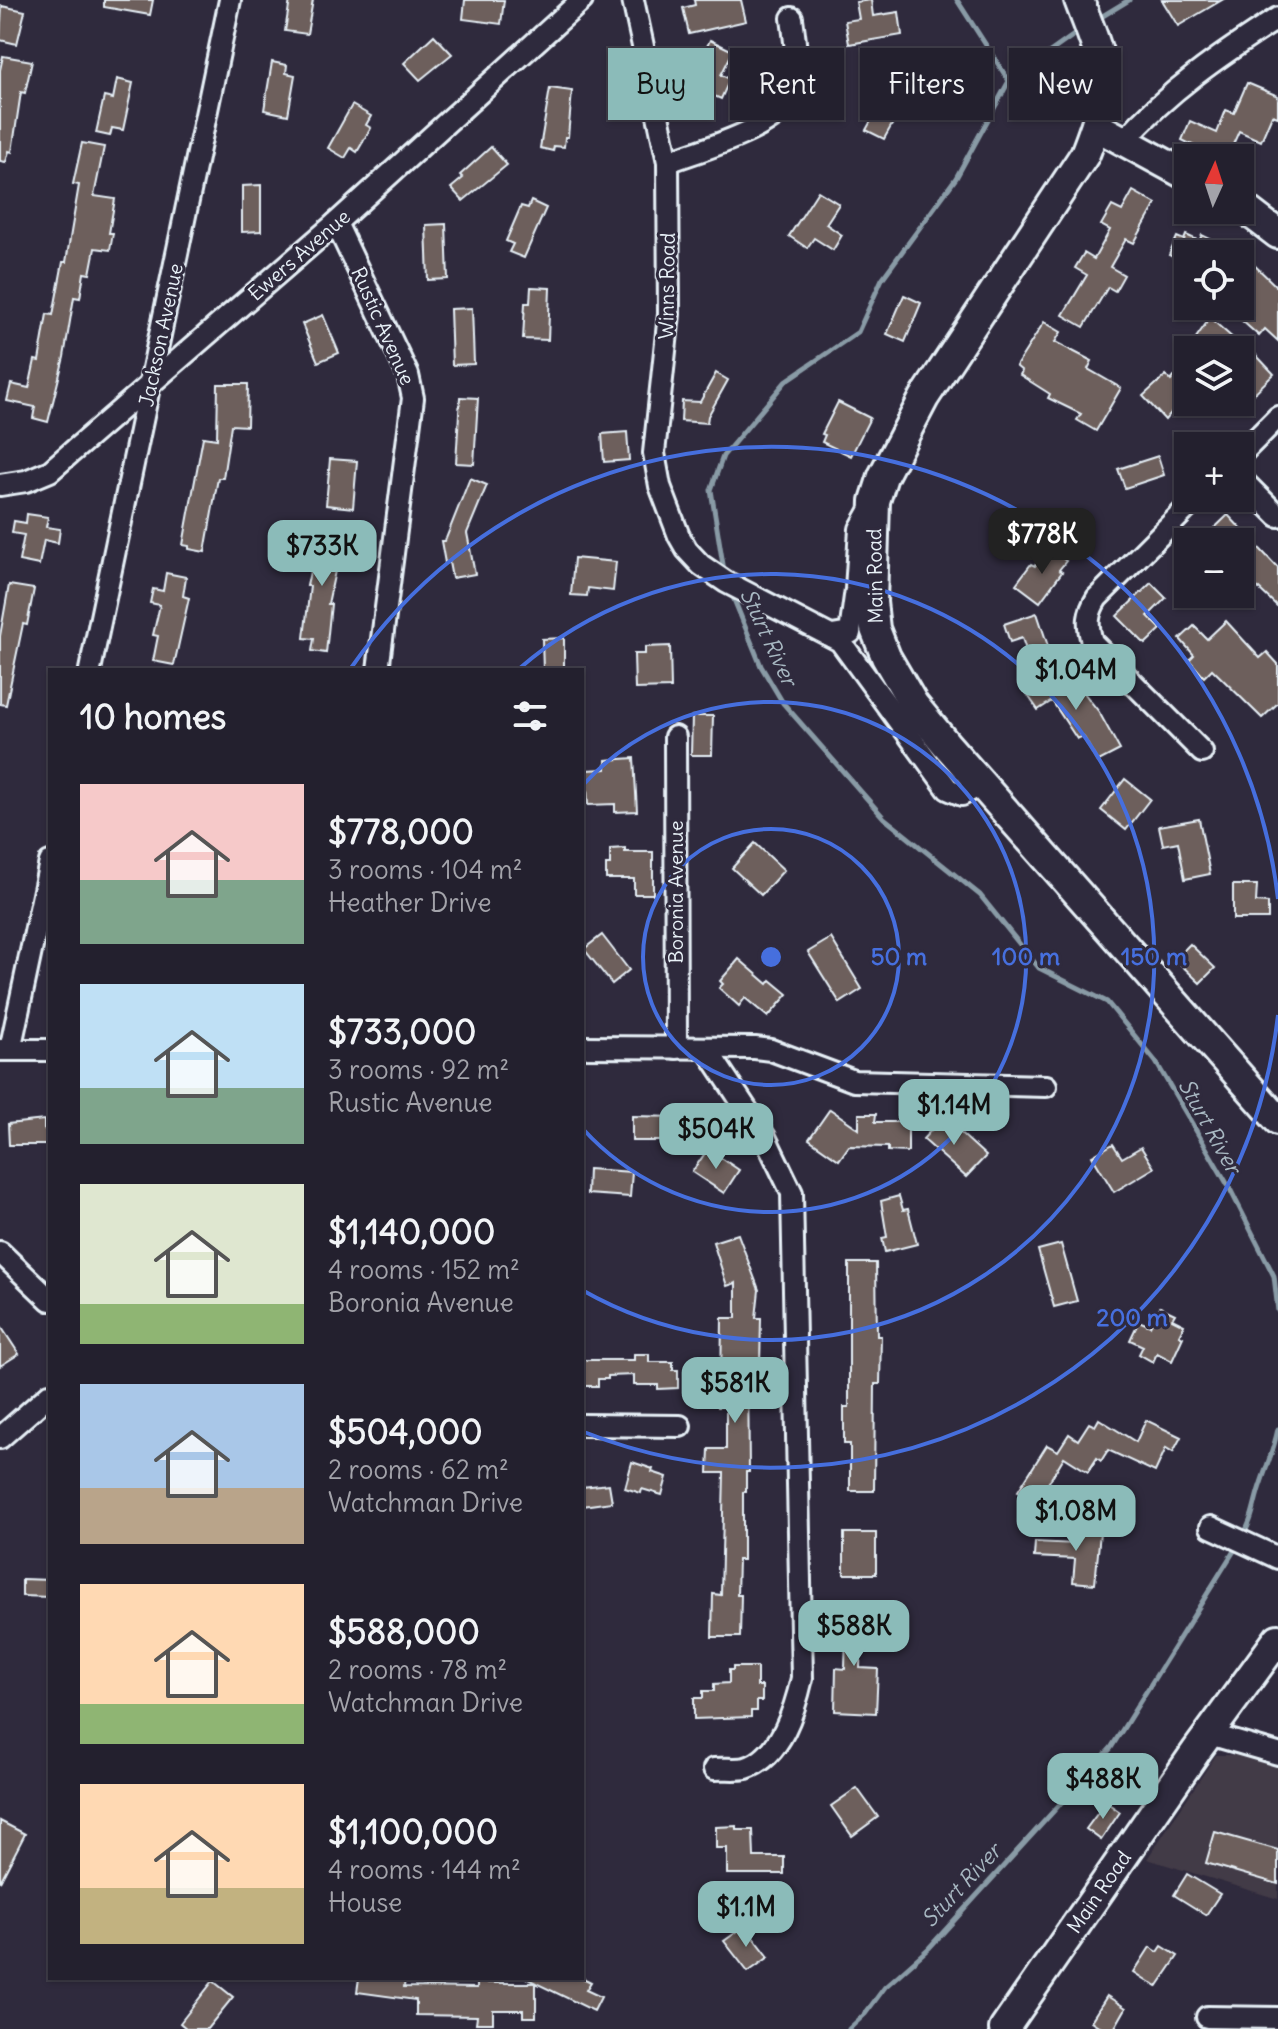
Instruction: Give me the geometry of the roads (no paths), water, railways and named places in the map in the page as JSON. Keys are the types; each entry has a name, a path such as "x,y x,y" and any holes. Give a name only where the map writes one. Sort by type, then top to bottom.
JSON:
{"main road":[{"name":"Main Road","path":"1085,17 1103,68 1103,90 1096,126 1085,154 924,398 883,476 875,501 872,602 875,629 886,657 914,705 980,785 1278,1120"},
{"path":"1096,126 1174,168"},
{"path":"1254,216 1278,234"},
{"name":"Main Road","path":"1004,2029 1278,1639"}],"street":[{"name":"Jackson Avenue","path":"90,668 230,0"},
{"name":"Ewers Avenue","path":"0,485 26,481 50,471 336,223 582,0"},
{"name":"Winns Road","path":"633,0 668,162 669,314 654,453 660,486 679,536 701,565 743,591 832,636"},
{"path":"668,162 746,132 774,117 791,99 797,57 792,18"},
{"path":"1124,141 1148,113 1207,66 1278,18"},
{"name":"Rustic Avenue","path":"336,223 408,375 413,398 378,668"},
{"path":"1254,441 1278,417"},
{"path":"1254,492 1278,516"},
{"path":"832,636 850,633 860,529 875,501"},
{"path":"1183,512 1097,598 1089,612 1087,626 1092,642 1202,752"},
{"path":"832,636 840,641 948,789 962,795 980,785"},
{"name":"Boronia Avenue","path":"675,737 676,1048"},
{"path":"48,870 5,1050 48,1050"},
{"path":"584,1047 771,1050 854,1081 1046,1086"},
{"path":"706,1048 765,1137 792,1193 802,1678 795,1707 784,1732 762,1759 745,1768 714,1769"},
{"path":"0,1252 48,1298"},
{"path":"0,1438 48,1396"},
{"path":"584,1425 680,1426"},
{"path":"1211,1527 1278,1558"},
{"path":"1209,1734 1278,1754"},
{"path":"1207,2017 1278,2018"}],"waterway":[{"path":"957,0 1009,81"},
{"name":"Sturt River","path":"1096,20 1129,0"},
{"name":"Sturt River","path":"724,571 711,490 723,456 786,381 858,332 882,279 956,178 1009,81 1081,30"},
{"name":"Sturt River","path":"731,592 761,666 783,703 884,818 980,895 1039,968 1107,1002 1156,1062 1229,1187 1274,1276 1278,1311"},
{"name":"Sturt River","path":"1242,1537 1251,1518 1278,1429"},
{"name":"Sturt River","path":"849,2029 885,1987 929,1948 1111,1748 1237,1546"}]}
